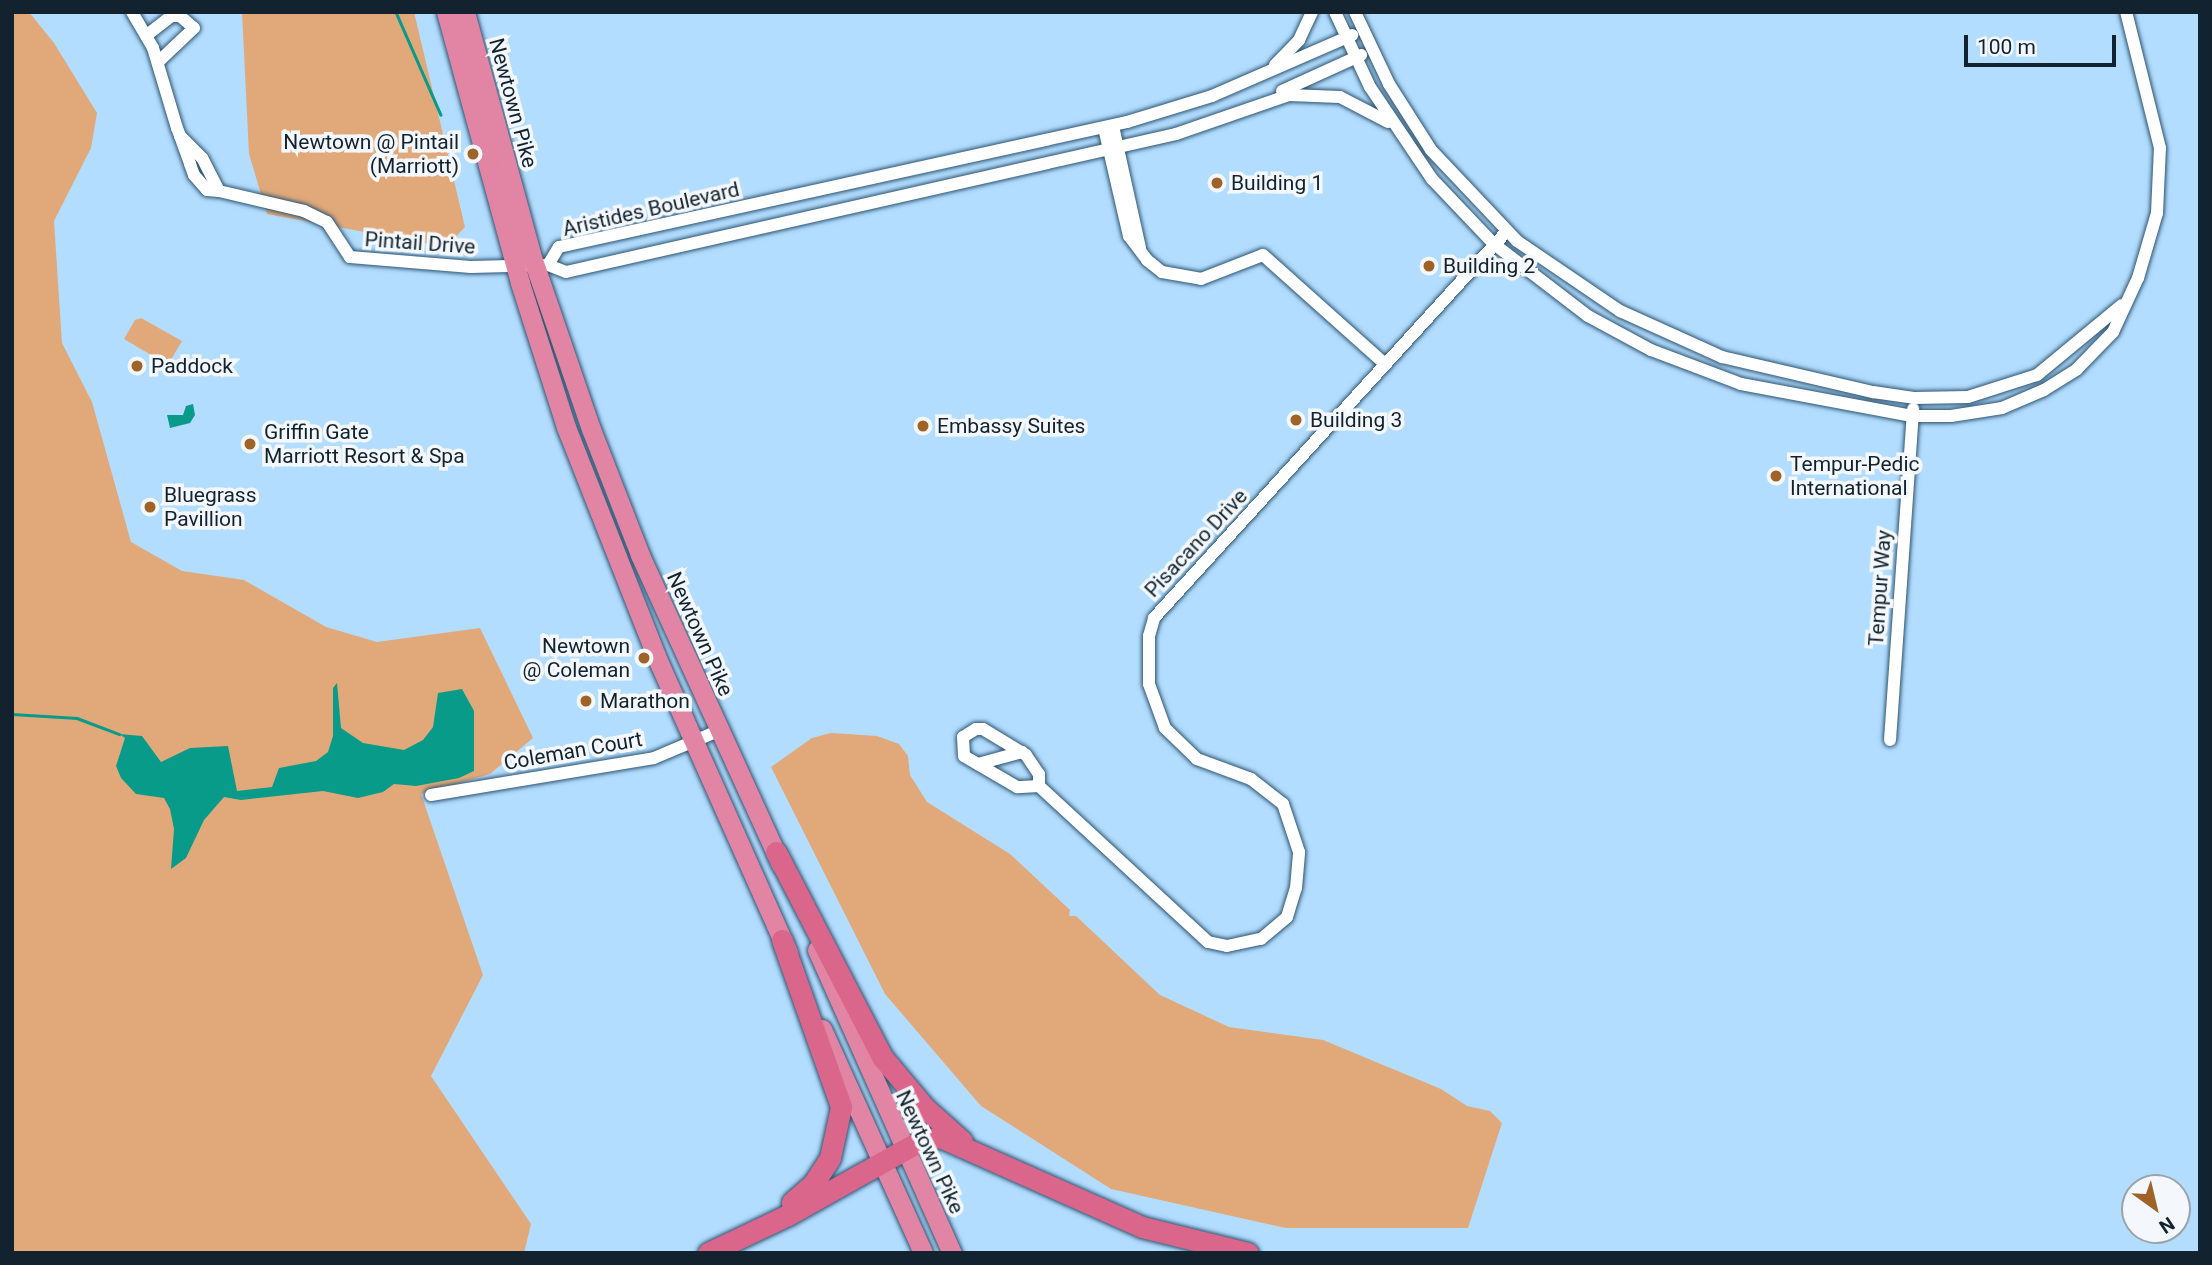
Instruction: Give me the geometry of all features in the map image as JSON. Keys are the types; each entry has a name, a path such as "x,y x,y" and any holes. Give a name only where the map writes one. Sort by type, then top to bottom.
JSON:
{"highway":[{"name":"Newtown Pike","path":"446,12 533,266 625,517 718,731 776,852 904,1151 952,1253"},
{"name":"Newtown Pike","path":"465,12 533,266 570,439 695,742 923,1253"},
{"path":"776,852 883,1058 924,1107 974,1152"},
{"path":"751,1231 800,1196 822,1172 836,1143 841,1107 782,940"},
{"path":"708,1253 904,1151 940,1137 1078,1203 1142,1227 1248,1253"}],"street":[{"name":"Pintail Drive","path":"132,12 158,62 180,136 201,185 303,211 327,222 350,257 533,266"},
{"name":"Aristides Boulevard","path":"1251,80 1289,53 1312,12"},
{"path":"1335,12 1355,58 1396,130 1432,179 1494,244 1568,303 1640,345 1741,384 1912,416 1951,416 2002,408 2044,390 2095,352 2113,331 2145,261 2161,185 2155,118 2126,12"},
{"path":"1355,12 1371,50 1432,150 1507,232 1564,277 1650,326 1755,366 1914,398 1989,394 2037,375 2125,302"},
{"path":"146,35 171,16 180,16 194,28 158,62"},
{"name":"Aristides Boulevard","path":"533,266 559,247 1108,127 1251,80 1362,30"},
{"name":"Aristides Boulevard","path":"1234,114 1371,50"},
{"name":"Aristides Boulevard","path":"533,266 566,272 1113,149 1176,134 1289,95 1320,93 1360,104 1396,130"},
{"path":"1108,127 1129,236 1162,272 1193,278 1232,270 1263,255 1385,365"},
{"name":"Pisacano Drive","path":"1039,786 1208,942 1227,946 1261,939 1287,917 1298,852 1283,804 1251,779 1197,759 1165,728 1149,684 1149,636 1154,618 1507,232"},
{"path":"1640,345 1650,326"},
{"name":"Tempur Way","path":"1890,740 1914,398"},
{"path":"976,729 1022,752 1034,763 1039,786 1017,787 978,764 961,751 963,737 976,729"},
{"name":"Coleman Court","path":"431,795 654,758 718,731"},
{"path":"978,764 1022,752"}],"shaded area":[{"path":"12,12 29,12 54,43 97,113 91,148 54,221 62,343 92,402 131,542 182,571 244,580 326,627 377,642 480,628 533,738 490,774 421,794 483,975 431,1076 531,1224 524,1253 12,1253"},
{"path":"242,12 414,12 465,227 446,247 267,214 249,154"},
{"path":"141,318 182,341 168,365 124,339 135,320"},
{"path":"193,404 195,415 190,423 170,428 167,415 183,415 186,406"},
{"path":"337,683 341,728 363,743 404,750 423,740 433,727 438,693 462,689 474,711 474,771 459,778 416,786 394,784 383,792 358,798 323,791 241,800 224,797 204,820 186,858 171,869 174,829 170,809 164,798 136,794 121,778 116,766 125,738 119,734 142,736 161,762 190,748 228,746 237,791 272,787 279,768 316,761 328,752 333,736 333,688"},
{"path":"831,733 877,736 899,744 908,756 910,775 927,802 1010,854 1070,910 1069,916 1076,916 1160,995 1229,1027 1323,1040 1441,1089 1467,1106 1490,1111 1502,1123 1468,1228 1286,1228 1111,1189 981,1106 885,994 771,767 812,738"}],"waterway":[{"path":"396,12 441,115"},
{"path":"12,714 77,718 119,734"}],"place":[{"name":"Newtown @ Pintail (Marriott)","path":"473,154"},
{"name":"Building 1","path":"1217,183"},
{"name":"Building 2","path":"1429,266"},
{"name":"Paddock","path":"137,366"},
{"name":"Building 3","path":"1296,420"},
{"name":"Embassy Suites","path":"923,426"},
{"name":"Griffin Gate Marriott Resort & Spa","path":"250,444"},
{"name":"Tempur-Pedic International","path":"1776,476"},
{"name":"Bluegrass Pavillion","path":"150,507"},
{"name":"Newtown @ Coleman","path":"644,658"},
{"name":"Marathon","path":"586,701"}]}
